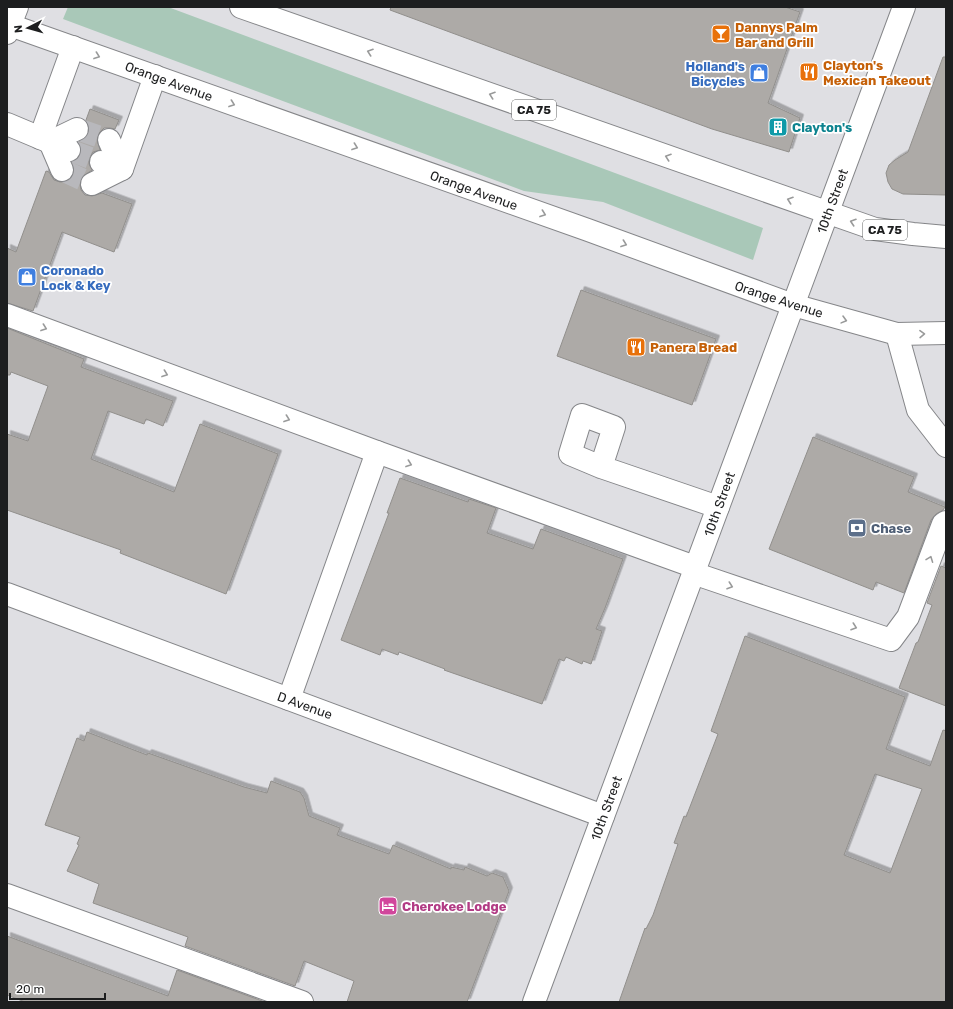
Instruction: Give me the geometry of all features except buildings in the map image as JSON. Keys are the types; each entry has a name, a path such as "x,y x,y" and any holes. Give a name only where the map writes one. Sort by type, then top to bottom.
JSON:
{"main road":[{"name":"CA 75","path":"241,7 875,229 946,237"},
{"name":"10th Street","path":"534,1002 904,7"},
{"name":"Orange Avenue","path":"10,22 73,47 588,230 793,306 897,334 946,334"},
{"path":"62,170 53,143 73,47"},
{"path":"92,184 122,168 155,76"},
{"path":"7,124 53,143"},
{"path":"53,143 77,129"},
{"path":"108,140 122,168"},
{"path":"101,162 122,168"},
{"path":"7,315 694,570 891,640 908,617 943,524 946,522"},
{"path":"897,334 918,410 946,446"},
{"path":"289,699 377,452"},
{"path":"601,467 718,507"},
{"name":"D Avenue","path":"7,594 603,816"},
{"path":"7,895 302,1002"}],"green space":[{"path":"68,7 168,7 763,228 753,260 603,202 524,191 63,19"}],"tunnel":[{"path":"77,129 109,140"},
{"path":"69,150 101,162"},
{"path":"62,170 92,184"}],"place":[{"name":"Dannys Palm Bar and Grill","path":"721,34"},
{"name":"Clayton's Mexican Takeout","path":"809,72"},
{"name":"Holland's Bicycles","path":"759,73"},
{"name":"Clayton's","path":"778,127"},
{"name":"Coronado Lock & Key","path":"27,277"},
{"name":"Panera Bread","path":"636,347"},
{"name":"Chase","path":"857,528"},
{"name":"Cherokee Lodge","path":"388,906"}]}
